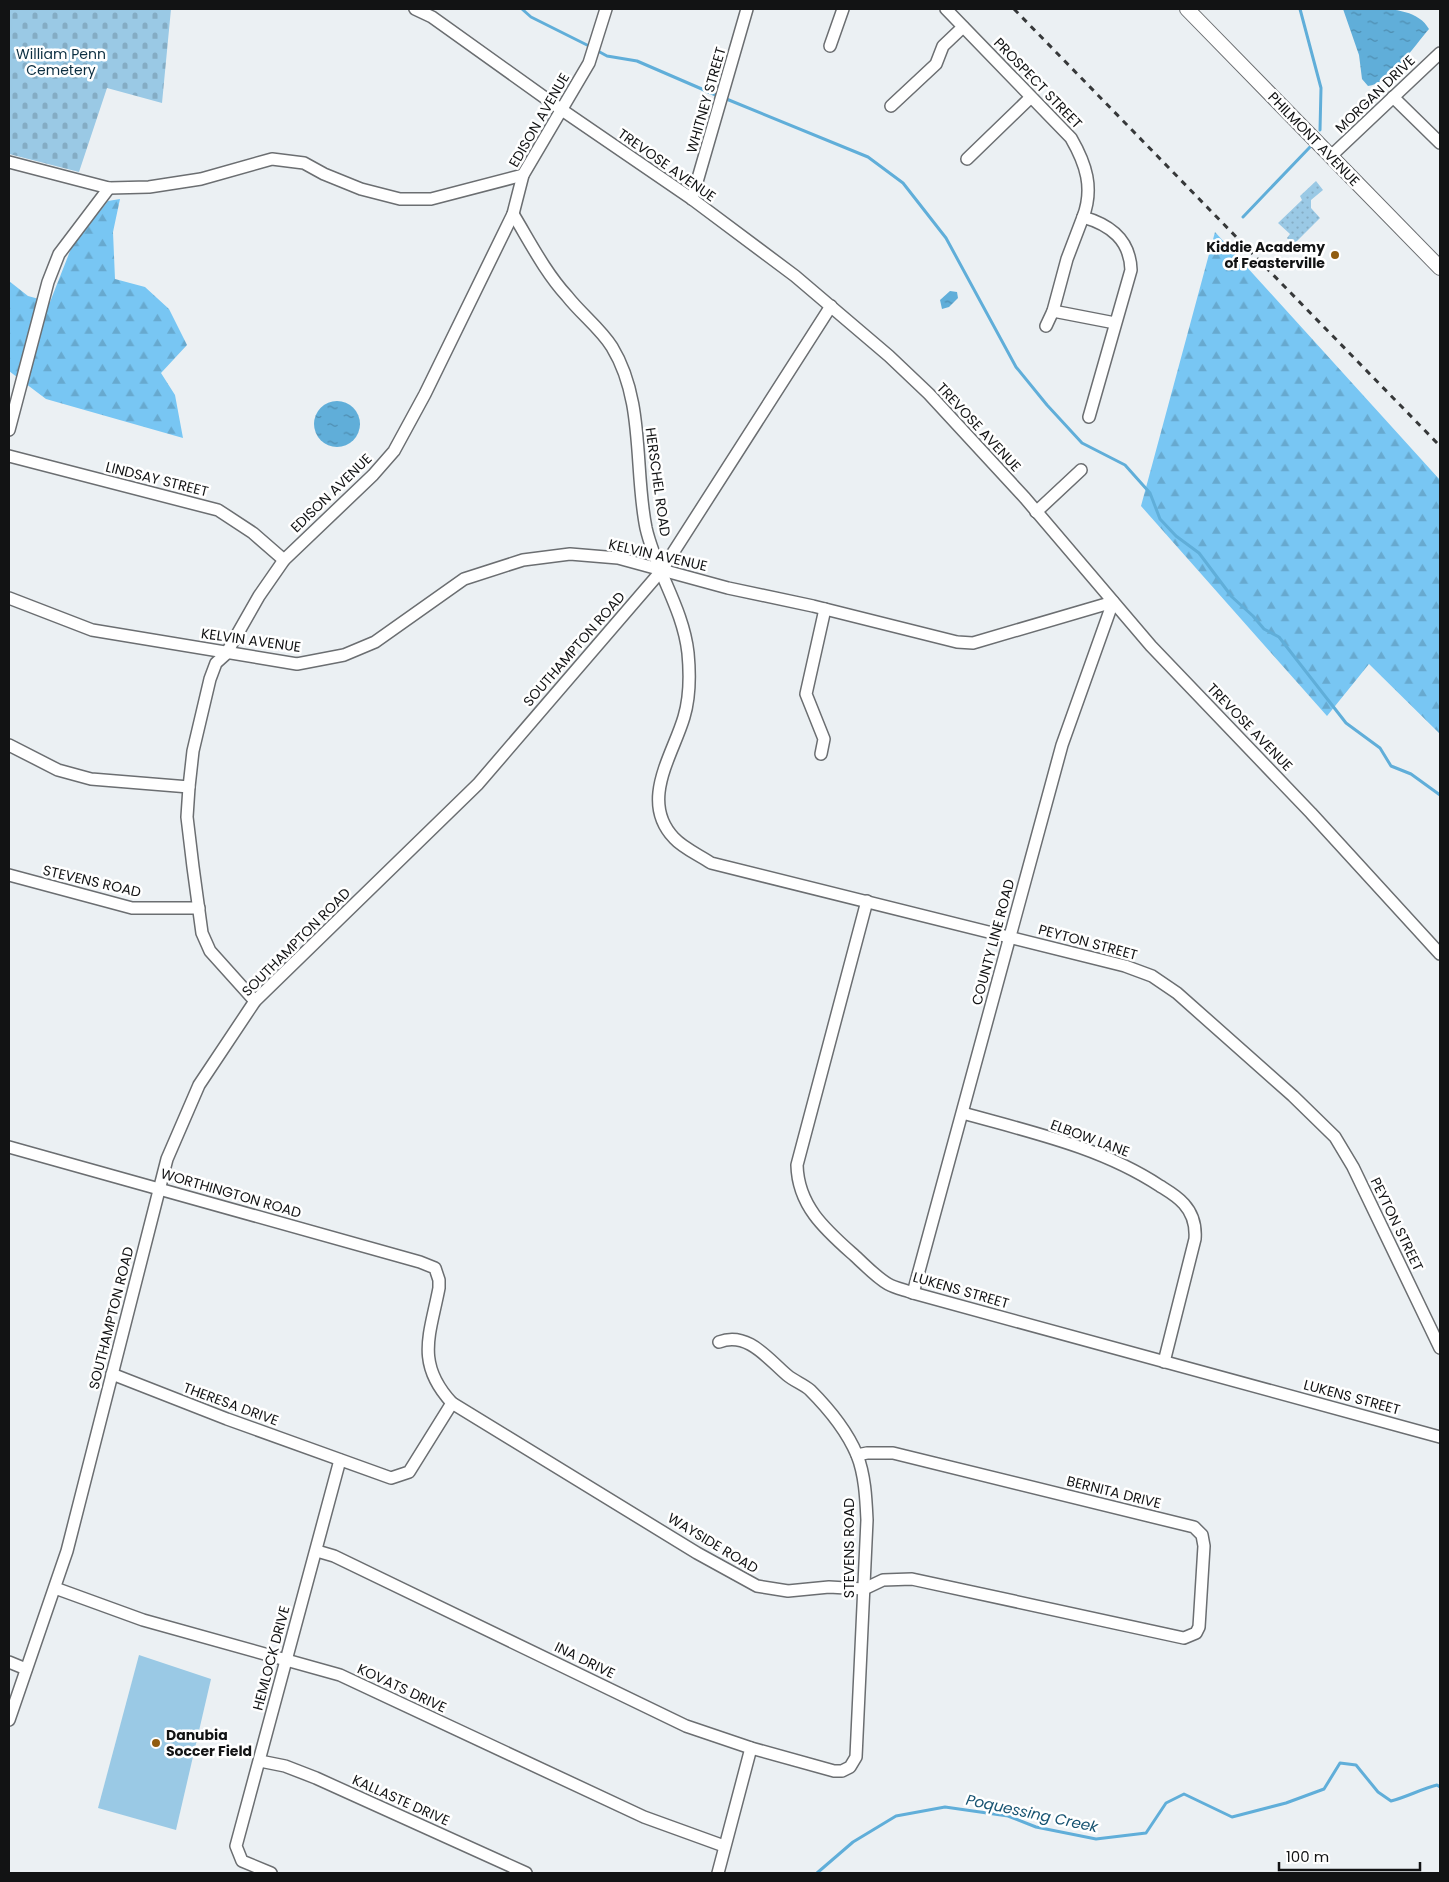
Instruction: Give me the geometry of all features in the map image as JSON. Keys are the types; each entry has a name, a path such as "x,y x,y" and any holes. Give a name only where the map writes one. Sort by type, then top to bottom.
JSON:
{"main road":[{"name":"PHILMONT AVENUE","path":"1188,9 1440,268"}],"street":[{"name":"TREVOSE AVENUE","path":"415,9 433,13 562,110 692,199 795,276 889,356 929,394 1036,512 1151,646 1364,870 1440,954"},
{"name":"EDISON AVENUE","path":"255,1001 210,951 202,933 187,817 193,751 210,679 216,662 226,654 259,596 284,560 373,475 394,451 425,394 513,214 523,175 592,58 606,9"},
{"name":"WHITNEY STREET","path":"692,199 747,9"},
{"path":"830,46 843,9"},
{"name":"PROSPECT STREET","path":"946,9 1030,98 1071,138 1084,160 1088,195 1083,217 1067,259 1053,311 1046,326"},
{"path":"891,106 936,64 943,46 963,27"},
{"name":"MORGAN DRIVE","path":"1331,156 1440,53"},
{"path":"1393,97 1440,143"},
{"path":"967,159 1030,98"},
{"path":"9,162 109,188 149,187 201,179 272,159 304,163 324,174 361,189 400,199 431,199 523,175"},
{"path":"9,430 14,384 59,254 109,188"},
{"name":"HERSCHEL ROAD","path":"513,214 551,277 606,340 623,370 634,410 646,528 684,628 689,674 684,716 660,778 658,796 661,810"},
{"path":"1083,217 1095,220 1112,230 1123,241 1129,253 1130,270 1089,417"},
{"name":"SOUTHAMPTON ROAD","path":"9,1720 55,1588 73,1528 167,1159 199,1086 255,1001 478,784 662,570 831,306"},
{"path":"1053,311 1115,324"},
{"name":"LINDSAY STREET","path":"9,456 218,510 253,533 284,560"},
{"path":"1036,512 1081,470"},
{"name":"KELVIN AVENUE","path":"9,598 92,630 226,654 297,664 344,654 375,642 464,579 523,560 580,555 618,558 728,588 825,609 938,638 973,643 1113,602"},
{"name":"COUNTY LINE ROAD","path":"913,1293 1062,745 1113,602"},
{"path":"821,754 824,739 806,694 825,609"},
{"path":"9,745 58,770 91,779 189,786"},
{"name":"PEYTON STREET","path":"661,810 666,828 674,838 711,863 1125,966 1161,981 1177,993 1311,1113 1334,1137 1345,1152 1440,1348"},
{"name":"STEVENS ROAD","path":"9,875 132,908 198,908"},
{"name":"LUKENS STREET","path":"867,901 801,1146 798,1177 806,1205 818,1221 888,1284 913,1293 1440,1437"},
{"name":"ELBOW LANE","path":"963,1113 1067,1143 1108,1158 1153,1181 1185,1204 1194,1221 1195,1239 1164,1362"},
{"name":"WORTHINGTON ROAD","path":"9,1147 160,1188 196,1201 420,1262 435,1268 439,1278 439,1288 427,1343 427,1357 437,1382 452,1403"},
{"name":"STEVENS ROAD","path":"719,1342 734,1339 751,1345 789,1376 809,1389 840,1426 857,1455 864,1488 867,1520 856,1757 848,1768"},
{"name":"THERESA DRIVE","path":"112,1374 340,1460"},
{"path":"340,1460 392,1478 405,1475 409,1472 452,1403"},
{"name":"WAYSIDE ROAD","path":"452,1403 697,1552 757,1586 788,1591 829,1588 864,1589 883,1580 912,1579 1135,1628"},
{"name":"BERNITA DRIVE","path":"857,1455 893,1453 1194,1527 1202,1535 1204,1546 1199,1627 1196,1633 1184,1638 1135,1628"},
{"name":"HEMLOCK DRIVE","path":"271,1873 242,1861 236,1846 340,1460"},
{"name":"INA DRIVE","path":"316,1552 334,1556 686,1726 751,1748 834,1771 848,1768"},
{"name":"KOVATS DRIVE","path":"55,1588 143,1620 286,1659 340,1676 644,1817 724,1846"},
{"path":"9,1662 26,1669"},
{"path":"718,1873 751,1748"},
{"name":"KALLASTE DRIVE","path":"260,1761 285,1766 316,1778 526,1873"}],"green space":[{"name":"William Penn Cemetery","path":"9,9 171,9 162,103 107,88 79,172 9,154"},
{"path":"1316,181 1323,190 1311,200 1311,208 1320,218 1293,245 1287,238 1290,234 1278,223 1302,200 1300,196"},
{"path":"120,199 113,232 115,279 145,287 169,309 187,345 161,373 175,395 183,438 46,399 9,371 9,281 28,296 50,302 72,246 108,201"},
{"path":"1215,232 1440,480 1440,734 1369,664 1327,716 1141,506"},
{"name":"Danubia Soccer Field","path":"139,1655 211,1679 176,1830 98,1808"}],"water":[{"path":"1378,8 1402,11 1422,21 1429,29 1393,71 1376,84 1368,86 1362,79 1359,55 1343,9"},
{"path":"950,291 957,292 958,298 949,307 942,309 940,300"},
{"path":"342,401 354,407 359,415 359,433 354,441 346,446 332,447 320,441 315,433 314,419 320,407 328,402"}],"waterway":[{"path":"522,9 531,17 591,47"},
{"path":"1300,9 1321,88 1320,130"},
{"path":"596,50 607,56 637,61 718,96"},
{"path":"724,98 868,157 903,183 946,238 1016,367 1047,405 1082,443 1125,465 1150,493 1160,519 1176,536 1199,553 1232,597 1264,629 1279,637 1346,723 1380,748 1391,766 1411,774 1440,795"},
{"path":"1243,217 1310,147"},
{"name":"Poquessing Creek","path":"817,1873 853,1842 896,1816 945,1807 1008,1816 1036,1827 1096,1839 1146,1833 1166,1803 1184,1794 1232,1817 1286,1803 1324,1789 1340,1763 1356,1765 1378,1792 1391,1801 1437,1785 1440,1787"}],"railway":[{"path":"1014,9 1440,446"}],"place":[{"name":"Kiddie Academy of Feasterville","path":"1335,255"},
{"name":"Danubia Soccer Field","path":"156,1743"}]}
